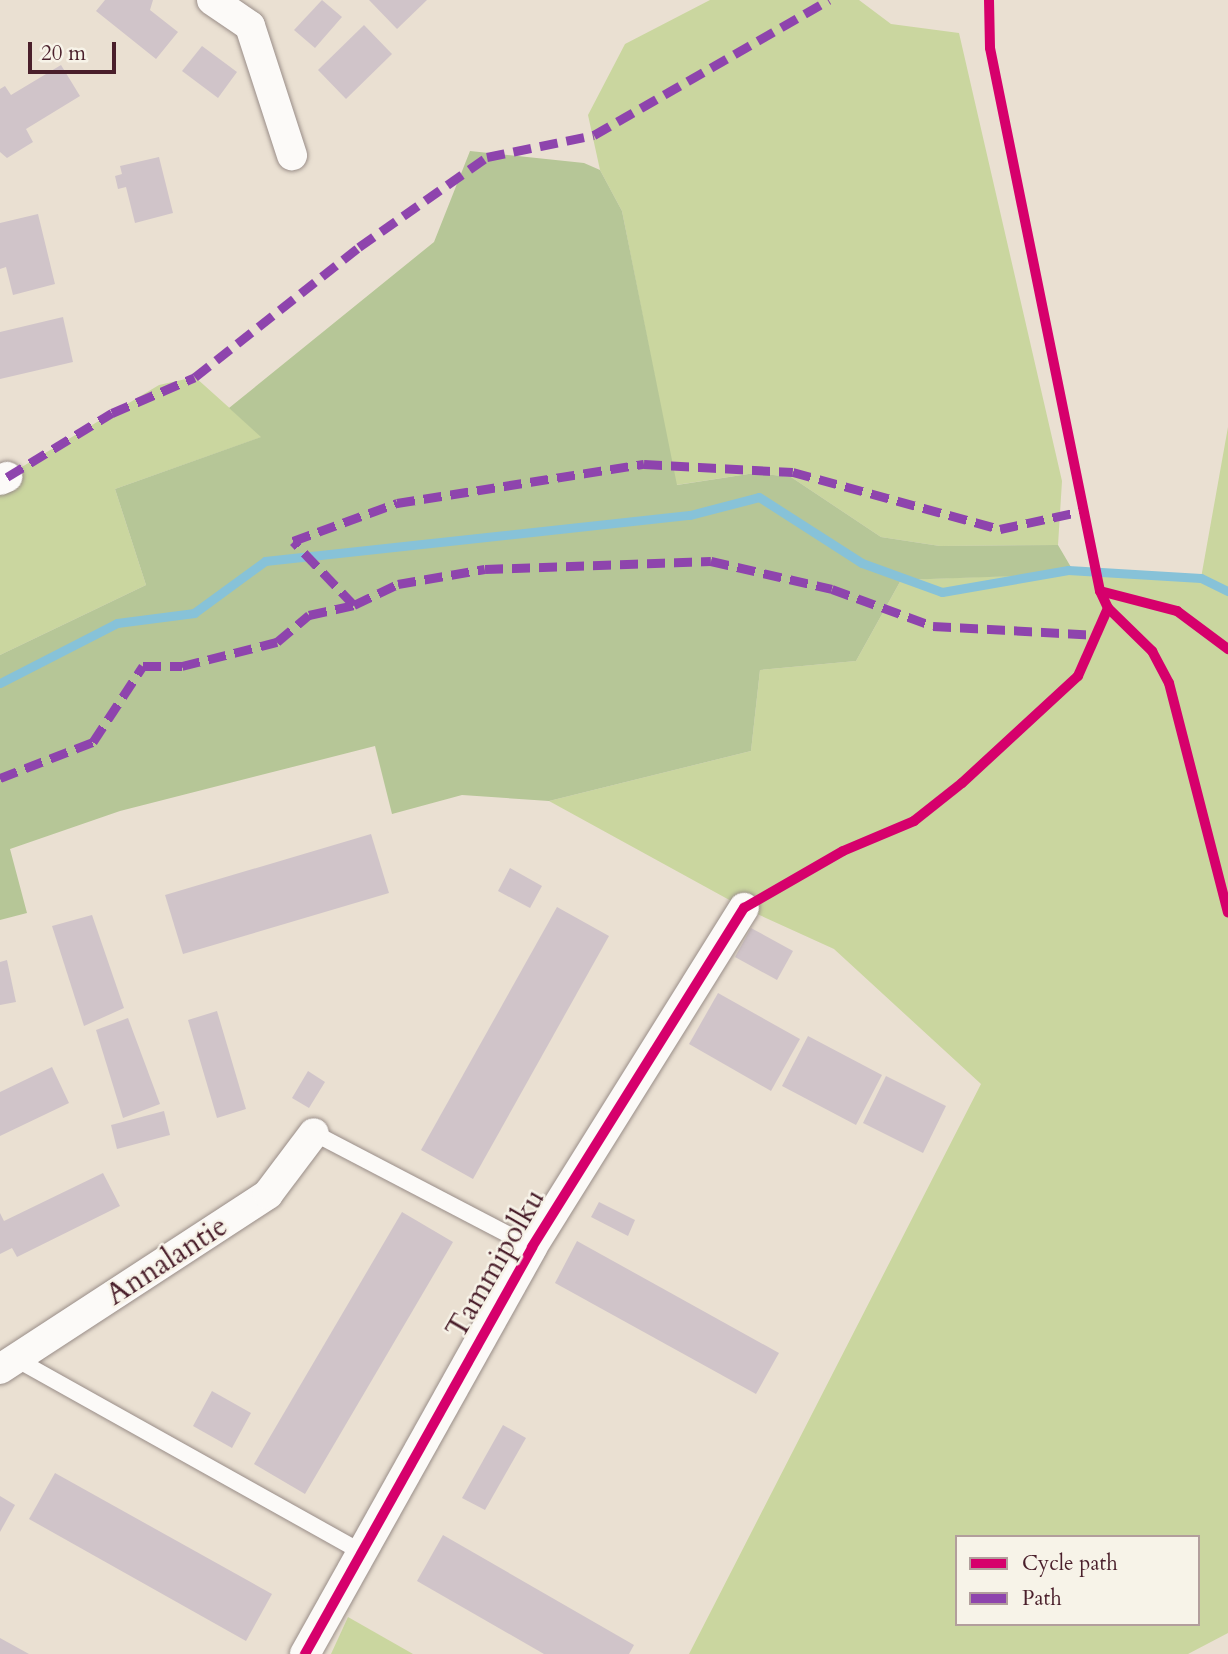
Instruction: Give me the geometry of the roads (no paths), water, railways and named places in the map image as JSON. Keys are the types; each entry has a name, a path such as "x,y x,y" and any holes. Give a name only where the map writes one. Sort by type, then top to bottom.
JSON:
{"street":[{"path":"212,0 250,26 292,155"},
{"name":"Tammipolku","path":"305,1654 359,1551 532,1247 744,908"},
{"name":"Annalantie","path":"8,1364 268,1194 314,1133"}],"lane":[{"path":"314,1133 532,1247"},
{"path":"8,1364 359,1551"}],"waterway":[{"path":"0,683 117,623 194,613 265,561 690,515 759,497 862,563 942,592 1068,570 1201,578 1228,591"}]}
